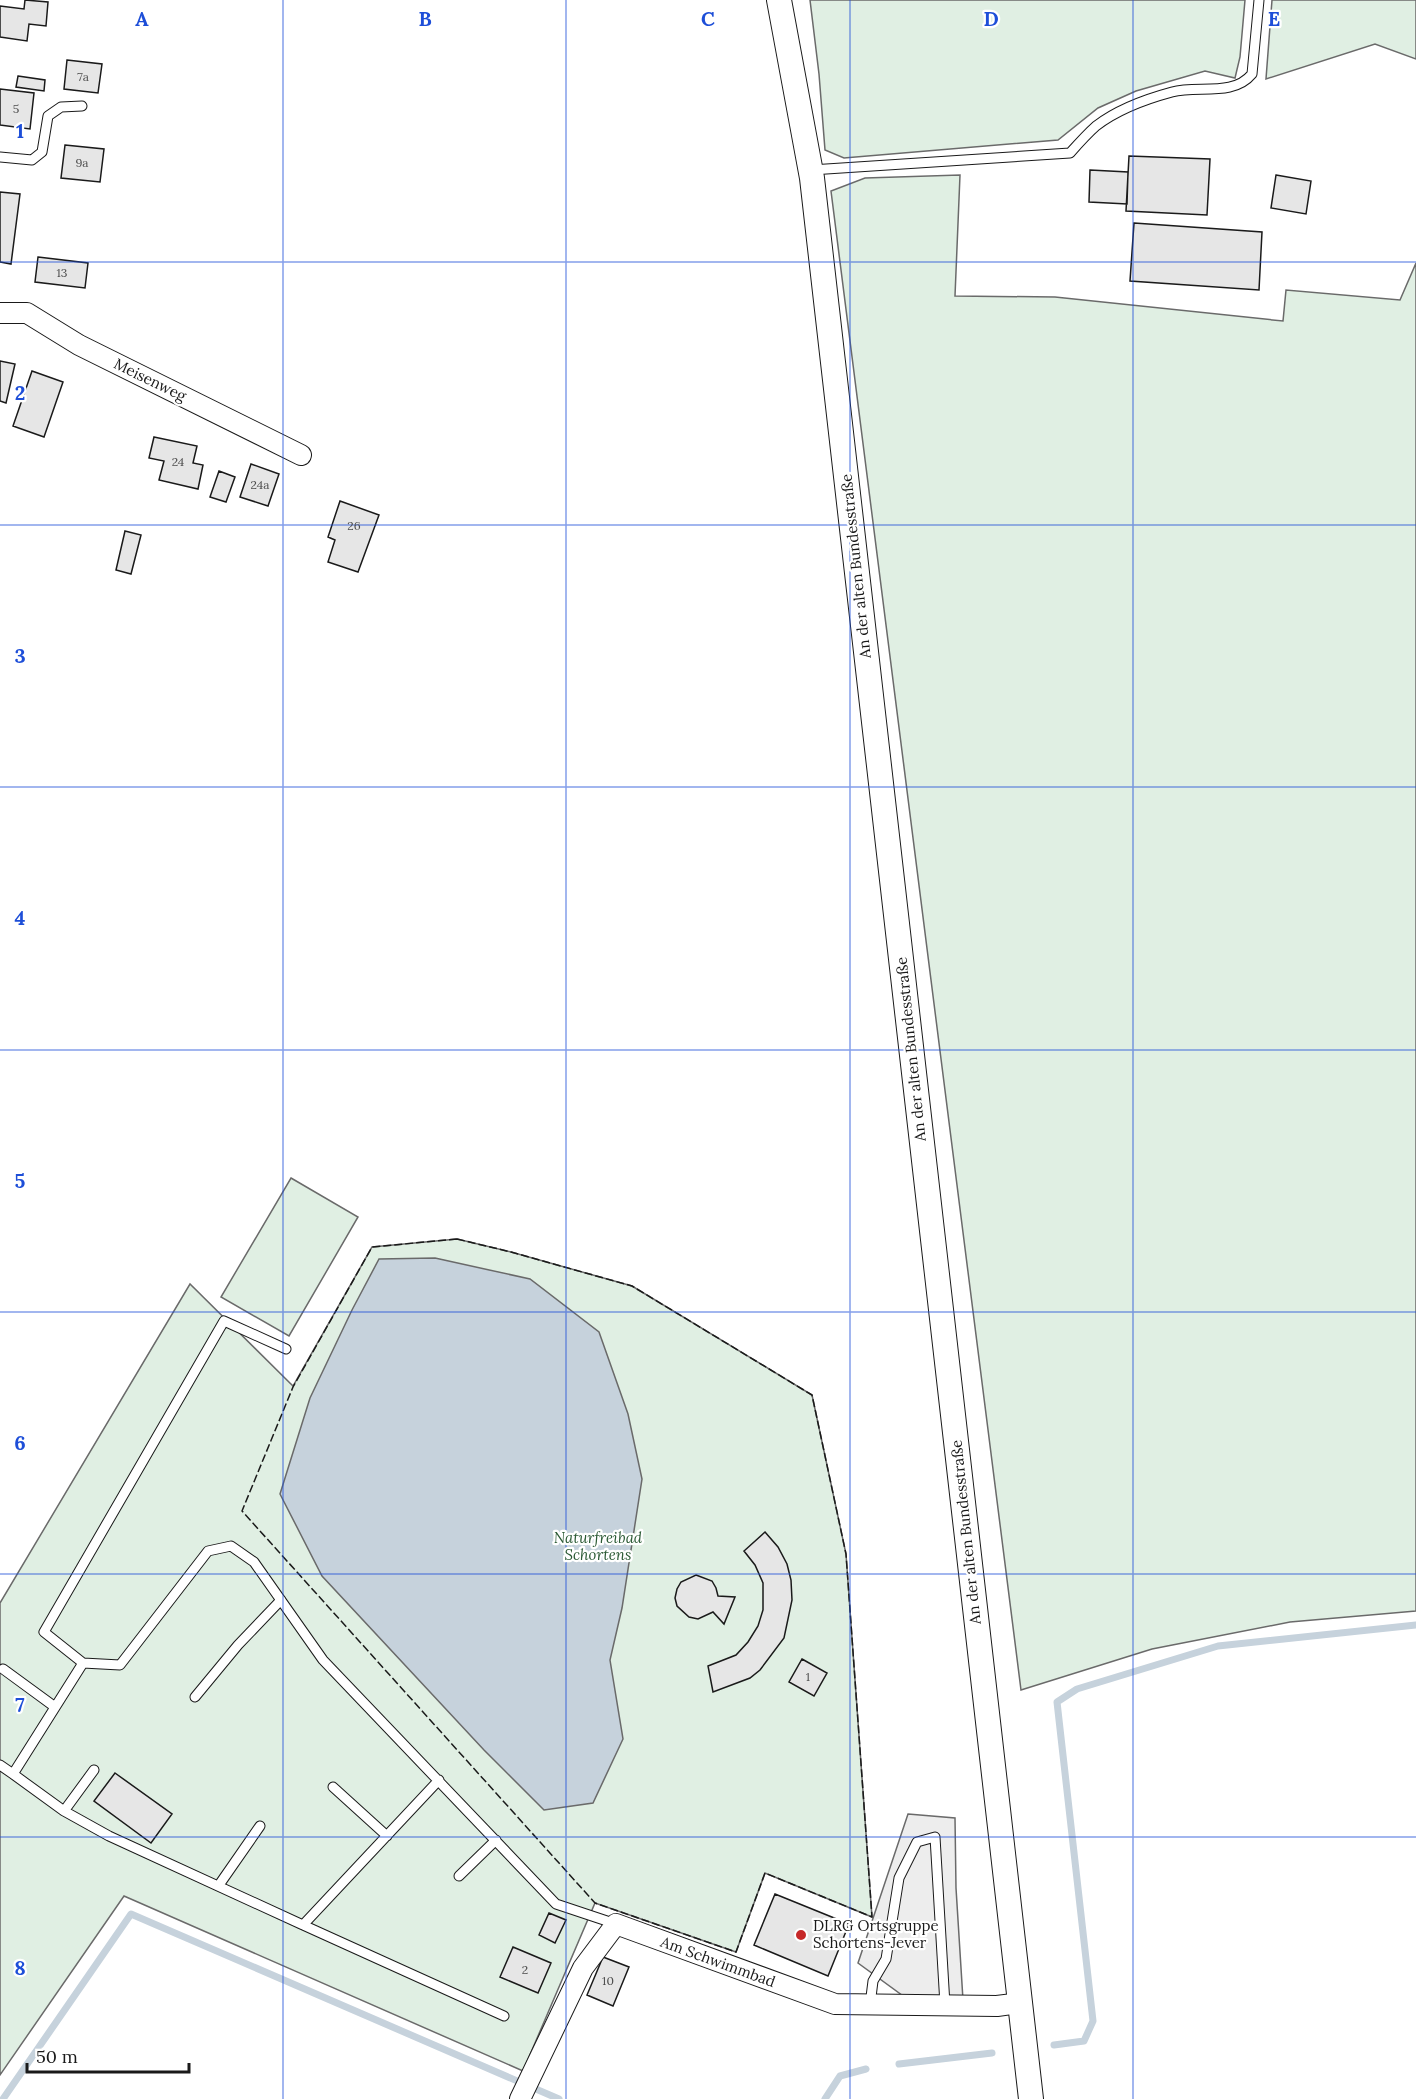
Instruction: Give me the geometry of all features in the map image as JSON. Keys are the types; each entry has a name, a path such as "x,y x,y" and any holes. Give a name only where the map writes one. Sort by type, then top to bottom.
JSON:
{"street":[{"name":"An der alten Bundesstraße","path":"779,0 811,170 1031,2099"},
{"name":"Meisenweg","path":"0,313 27,313 80,345 300,455"},
{"name":"Am Schwimmbad","path":"616,1924 835,2004 998,2006 1020,2003"},
{"path":"520,2098 583,1968 616,1924"}],"lane":[{"path":"811,170 1070,153 1096,127 1121,110 1174,91 1225,88 1245,82 1252,74 1259,0"},
{"path":"0,157 32,160 42,152 48,116 61,107 82,106"},
{"path":"286,1349 224,1321 44,1632 82,1663 120,1665 208,1551 231,1546 254,1562 323,1660 556,1904 616,1924"},
{"path":"195,1697 238,1645 281,1600"},
{"path":"13,1774 82,1663"},
{"path":"3,1669 55,1707"},
{"path":"0,1765 64,1811 109,1836 504,2016"},
{"path":"64,1811 94,1770"},
{"path":"303,1925 439,1780"},
{"path":"333,1787 387,1836"},
{"path":"219,1885 260,1826"},
{"path":"870,2005 873,1982 886,1959 899,1878 917,1842 935,1837 945,2005"},
{"path":"459,1876 496,1840"}],"green space":[{"path":"810,0 1245,0 1240,57 1235,78 1205,71 1136,91 1098,108 1058,140 844,158 825,150"},
{"path":"1272,0 1416,0 1416,59 1375,44 1266,79"},
{"path":"960,175 955,296 1055,297 1283,321 1286,290 1400,300 1416,263 1416,1611 1290,1622 1152,1649 1021,1690 831,191 865,178"},
{"path":"291,1178 358,1217 289,1336 221,1297"},
{"name":"Naturfreibad Schortens","path":"457,1239 632,1286 812,1395 846,1554 872,1917 765,1873 736,1952 595,1903 523,2071 124,1896 0,2075 0,1603 190,1284 293,1386 372,1247"}],"shaded area":[{"path":"435,1258 530,1279 599,1332 628,1414 642,1479 622,1608 610,1660 623,1739 593,1803 544,1810 484,1750 322,1576 280,1494 310,1398 379,1259"},
{"path":"908,1814 955,1818 956,1888 963,2000 906,1998 858,1963"}],"building":[{"path":"25,0 48,2 46,26 29,24 27,41 0,37 0,6 24,9"},
{"path":"67,60 102,64 98,93 64,89"},
{"path":"18,76 45,80 44,91 16,87"},
{"path":"0,89 34,93 30,129 0,125"},
{"path":"65,145 104,149 100,182 61,178"},
{"path":"1129,156 1210,159 1207,215 1126,211"},
{"path":"1090,170 1128,172 1127,204 1089,202"},
{"path":"1276,175 1311,181 1306,214 1271,208"},
{"path":"0,192 20,194 11,264 0,262"},
{"path":"1134,223 1262,232 1259,290 1130,281"},
{"path":"38,257 88,263 85,288 35,282"},
{"path":"0,361 15,364 6,403 0,401"},
{"path":"32,371 63,382 44,437 13,426"},
{"path":"154,437 197,446 193,463 203,465 198,489 159,480 164,461 149,458"},
{"path":"251,464 279,474 268,506 240,497"},
{"path":"219,471 235,477 226,502 210,497"},
{"path":"340,501 379,515 358,572 328,562 335,540 328,537"},
{"path":"125,531 141,535 131,574 116,570"},
{"path":"765,1532 778,1547 787,1564 791,1580 792,1600 784,1638 760,1670 750,1678 713,1692 708,1666 736,1655 758,1626 763,1610 763,1583 755,1565 744,1551"},
{"path":"696,1575 712,1581 718,1596 735,1597 724,1624 713,1612 698,1619 689,1617 677,1606 675,1598 681,1582"},
{"path":"802,1659 827,1673 814,1696 789,1682"},
{"path":"115,1773 172,1814 151,1843 94,1801"},
{"name":"DLRG Ortsgruppe Schortens-Jever","path":"775,1894 849,1924 828,1976 754,1945"},
{"path":"549,1913 566,1920 555,1943 539,1935"},
{"path":"513,1947 551,1963 538,1993 500,1977"},
{"path":"603,1957 629,1967 613,2006 587,1995"}],"waterway":[{"path":"1054,2045 1084,2041 1093,2021 1057,1702 1077,1689 1218,1646 1416,1625"},
{"path":"3,2099 131,1914 559,2099"},
{"path":"899,2064 992,2053"},
{"path":"825,2099 840,2076 866,2069"}],"fence":[{"path":"457,1239 632,1286 812,1395 846,1554 872,1917 765,1873 736,1952 595,1903 242,1511 293,1387 372,1247 457,1239"}],"place":[{"name":"DLRG Ortsgruppe Schortens-Jever","path":"801,1935"}]}
